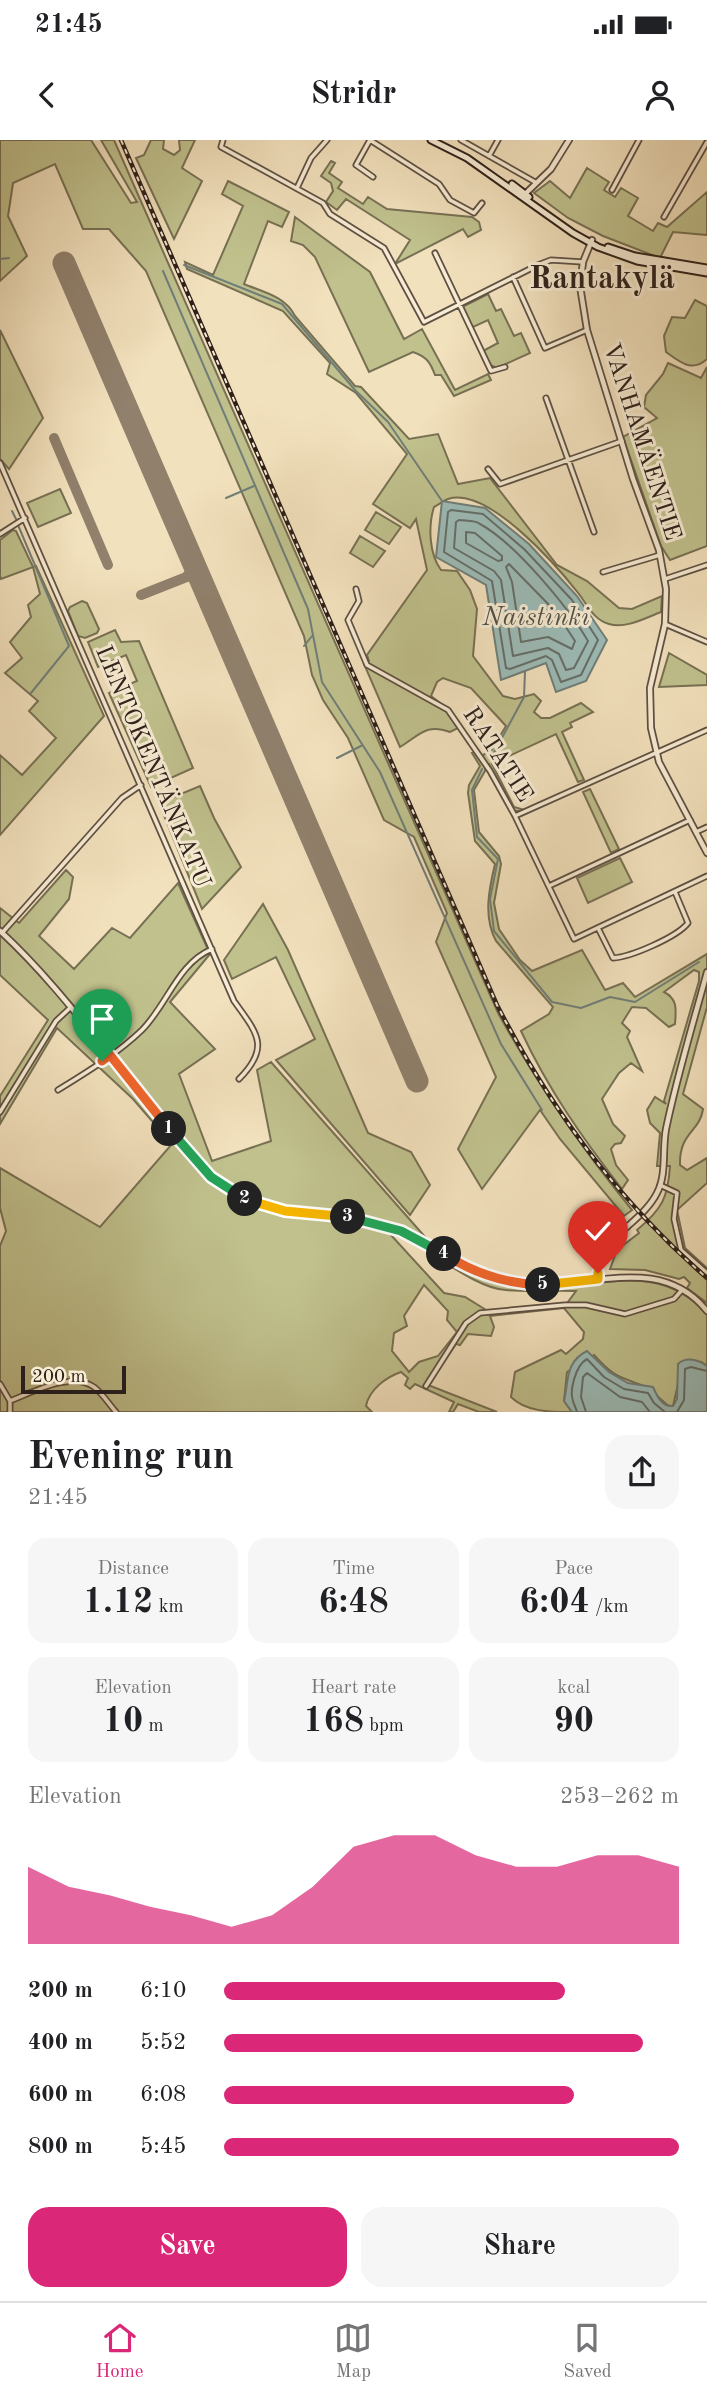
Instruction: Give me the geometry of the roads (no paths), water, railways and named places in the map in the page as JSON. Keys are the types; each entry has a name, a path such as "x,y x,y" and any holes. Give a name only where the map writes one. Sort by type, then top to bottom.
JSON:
{"main road":[{"path":"431,140 479,162 591,241 635,256 707,271"}],"street":[{"path":"223,140 222,147 323,204 330,214 384,248 424,322 551,260 583,262"},
{"path":"297,188 311,158 327,140"},
{"path":"373,177 356,165 370,140 439,184 450,200 460,206 474,213 482,203"},
{"path":"461,140 535,182"},
{"path":"489,156 498,140"},
{"path":"523,195 555,164 569,140"},
{"path":"612,190 639,140"},
{"path":"664,217 707,142"},
{"name":"VANHAMÄENTIE","path":"591,241 583,262 580,289 587,330 661,551 665,579 665,624 652,675 649,700 656,753 707,853"},
{"path":"435,253 491,371 505,367"},
{"path":"513,277 545,348 587,330"},
{"path":"546,398 594,532"},
{"path":"488,469 500,484 622,441"},
{"name":"LENTOKENTÄNKATU","path":"0,463 234,1001 256,1031 259,1043 257,1057 239,1079"},
{"path":"0,534 25,518"},
{"path":"603,572 661,551"},
{"path":"665,579 707,565"},
{"name":"RATATIE","path":"356,589 359,601 348,620 367,666 448,710 490,771 516,817 574,939 597,928"},
{"path":"665,624 707,642"},
{"path":"516,817 707,730"},
{"path":"141,785 122,798 1,932 33,963 71,1007 201,1168 238,1197 278,1210 382,1224 426,1242 468,1268 503,1281 546,1285 629,1275 664,1282 682,1290 707,1311"},
{"path":"548,887 690,820"},
{"path":"696,832 707,827"},
{"path":"675,892 688,923 670,936 628,955 613,958 597,928 707,876"},
{"path":"58,1090 140,1031 199,954 212,949"},
{"path":"598,1279 598,1264 608,1246 651,1203 660,1185 663,1142 707,972"},
{"path":"0,1112 56,1021 71,1007"},
{"path":"660,1185 677,1193 674,1219 681,1250 707,1273"},
{"path":"426,1386 466,1323 480,1313 565,1305 586,1306 625,1314 674,1299 682,1290"},
{"path":"10,1401 43,1388 80,1380 95,1388 116,1412"},
{"path":"0,1384 10,1401 10,1412"}],"water":[{"name":"Naistinki","path":"442,501 485,508 529,544 577,596 607,640 586,681 556,692 546,663 501,680 486,585 436,557"},
{"path":"587,1351 609,1372 628,1383 653,1387 660,1400 669,1406 673,1406 677,1399 678,1364 689,1360 700,1362 707,1366 707,1412 572,1412 564,1401 569,1372 575,1360"}],"waterway":[{"path":"0,259 9,258"},
{"path":"184,265 282,304 355,390 388,422 442,501"},
{"path":"163,271 308,609 322,682 380,772 501,1044 542,1110"},
{"path":"226,498 254,486"},
{"path":"12,511 16,519"},
{"path":"18,525 69,646 31,693"},
{"path":"304,646 312,636"},
{"path":"491,758 524,697 525,671"},
{"path":"337,758 361,746"},
{"path":"482,769 472,790 477,837 498,859 490,899 494,931 552,1002 581,1008 610,997 635,1002 699,962"}],"railway":[{"path":"121,140 497,1005 563,1116 615,1185 707,1278"}],"district":[{"name":"Rantakylä","path":"602,280"}]}
